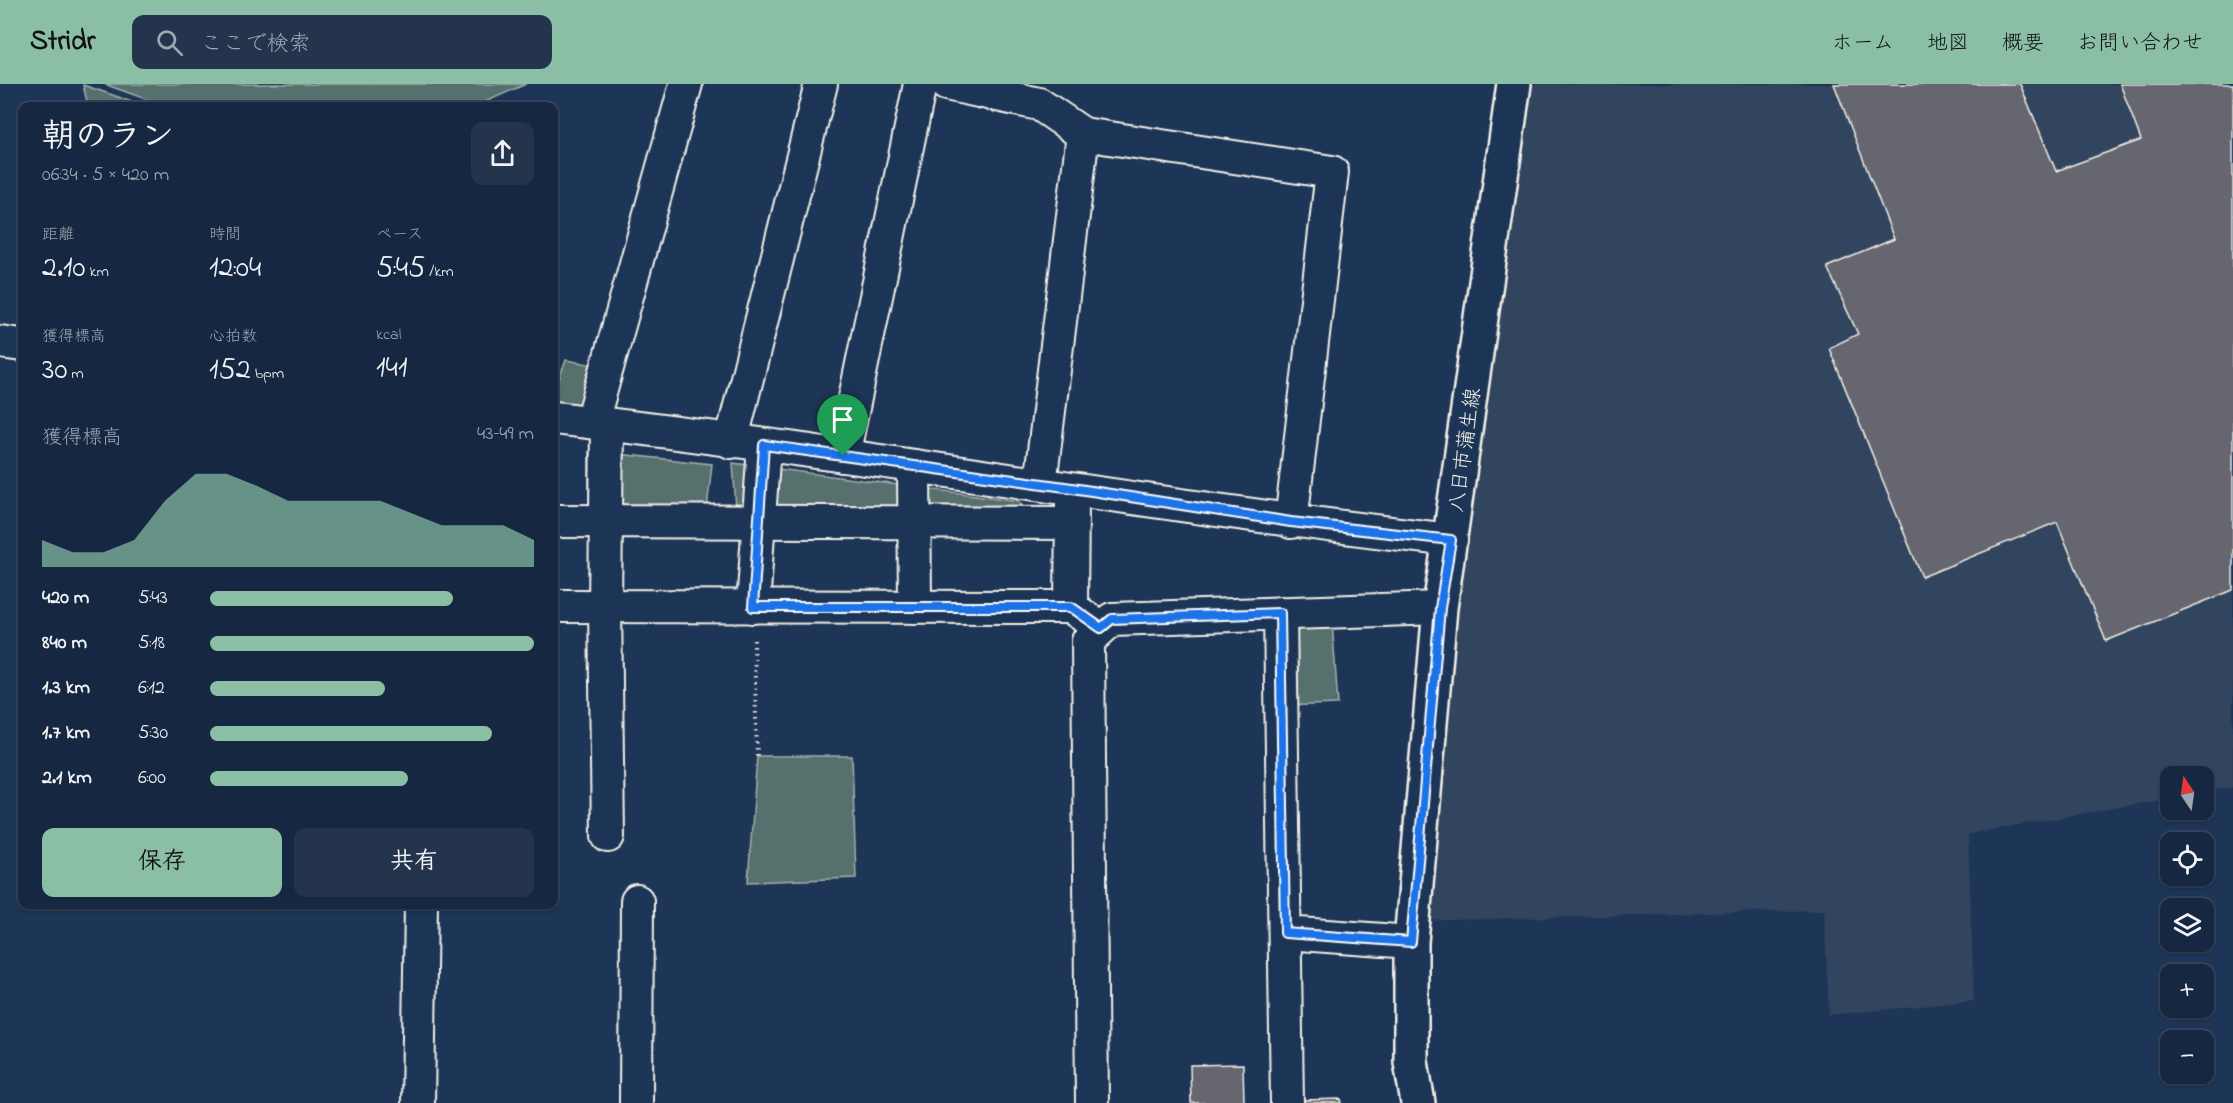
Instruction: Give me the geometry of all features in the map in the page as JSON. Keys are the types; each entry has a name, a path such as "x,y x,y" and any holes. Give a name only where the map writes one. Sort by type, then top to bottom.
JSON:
{"main road":[{"name":"八日市蒲生線","path":"1418,1103 1411,1062 1411,942 1440,608 1514,84"}],"street":[{"path":"608,836 606,521 599,423 686,84"},
{"path":"731,442 821,84"},
{"path":"843,456 920,84"},
{"path":"946,84 1039,104 1083,134 1332,172 1291,522"},
{"path":"1040,484 1083,134"},
{"path":"0,342 18,344"},
{"path":"558,418 1072,488 1291,522 1451,540"},
{"path":"753,607 764,445"},
{"path":"914,466 915,607"},
{"path":"1071,607 1072,488"},
{"path":"558,521 1072,524"},
{"path":"558,606 1071,607 1101,628"},
{"path":"1092,1103 1088,640 1112,619 1440,608"},
{"path":"1280,613 1287,1103"},
{"path":"636,1103 637,901"},
{"path":"418,1103 421,909"},
{"path":"1285,933 1411,942"}],"path":[{"path":"753,607 757,756"}],"shaded area":[{"path":"1526,84 2233,84 2233,787 2214,790 2214,766 2160,766 2160,800 1968,834 1974,1001 1829,1015 1824,910 1412,921"}],"green space":[{"path":"104,84 526,84 485,102 154,102"},
{"path":"83,85 133,102 87,102"},
{"path":"566,360 600,366 586,410 558,404 558,382"},
{"path":"589,451 712,464 707,509 589,506"},
{"path":"733,463 1020,501 1026,514 736,509"},
{"path":"1271,619 1332,621 1338,704 1284,706"},
{"path":"757,756 852,756 856,878 748,882"}],"building":[{"path":"1834,84 2020,84 2056,171 2141,140 2120,84 2233,84 2233,590 2106,641 2057,522 1922,577 1829,348 1858,334 1827,267 1894,239"},
{"path":"1243,1064 1244,1103 1191,1103 1190,1065"},
{"path":"1341,1099 1342,1103 1302,1103 1302,1100"}],"route":[{"path":"764,445 843,456 1291,522 1451,540 1440,608 1411,942 1285,933 1280,613 1112,619 1101,628 1071,607 753,607 764,445"}]}
